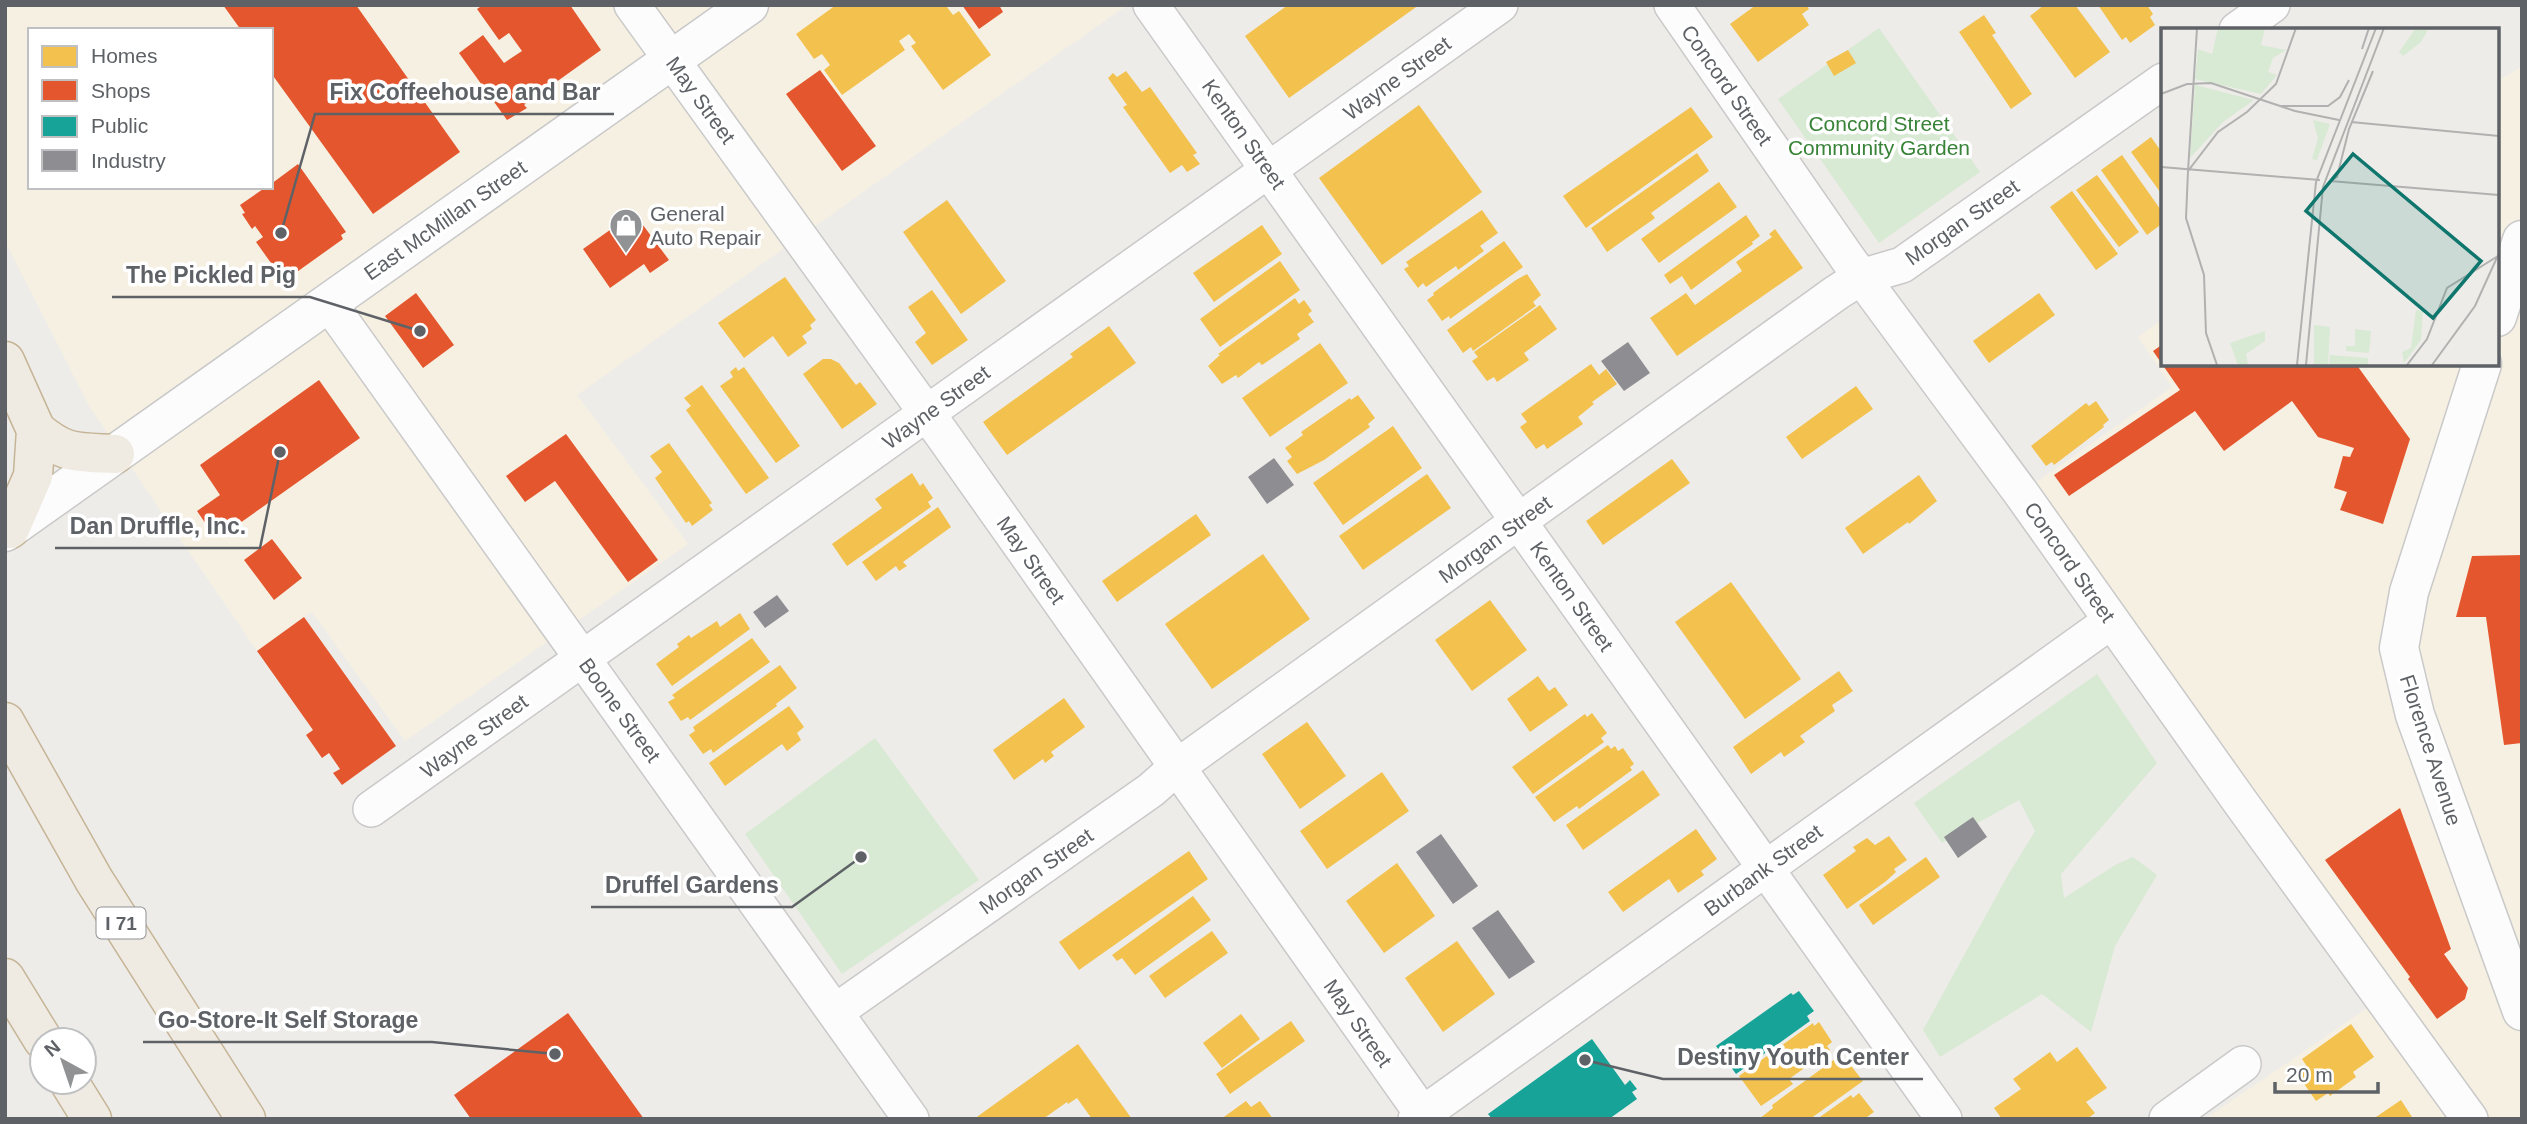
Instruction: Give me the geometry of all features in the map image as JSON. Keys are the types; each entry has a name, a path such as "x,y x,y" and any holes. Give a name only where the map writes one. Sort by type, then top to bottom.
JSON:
{"highway":[{"path":"5,361 36,430 55,446 74,452 115,453"},
{"path":"8,531 33,476 36,430"},
{"name":"I 71","path":"5,722 93,880 246,1119"},
{"path":"5,978 34,1026"},
{"path":"78,1096 92,1119"}],"main road":[{"name":"East McMillan Street","path":"8,531 749,5"},
{"path":"2499,311 2522,240"},
{"name":"Florence Avenue","path":"2481,366 2409,592 2399,648 2415,715 2522,1011"}],"street":[{"name":"May Street","path":"632,5 1177,767 1422,1117"},
{"name":"Kenton Street","path":"1151,5 1944,1119"},
{"name":"Wayne Street","path":"371,809 1500,5"},
{"name":"Concord Street","path":"1672,5 1861,277 2021,493 2470,1119"},
{"path":"2240,28 2272,5"},
{"name":"Morgan Street","path":"835,1012 1151,790 1177,767 1861,277 1902,265 2161,82"},
{"name":"Boone Street","path":"328,302 911,1119"},
{"name":"Burbank Street","path":"1422,1117 2111,621"},
{"path":"2167,1119 2243,1064"}],"shaded area":[{"path":"5,5 1127,5 577,395 688,544 405,741 312,612 257,651 89,406 5,241"},
{"path":"2522,66 2522,1119 2205,1119 2382,998 2021,493 2172,387 2138,337 2161,320 2161,366 2499,366 2499,81"}],"green space":[{"name":"Concord Street Community Garden","path":"1879,28 1980,172 1879,243 1778,99"},
{"path":"2097,674 2157,763 2061,874 2064,898 2115,865 2133,857 2157,875 2115,946 2091,1032 2042,994 1940,1057 1923,1030 2035,831 2019,800 1942,843 1914,803"},
{"path":"875,738 979,880 842,974 745,834"}],"building: Homes":[{"path":"836,5 949,5 947,7 953,15 959,11 991,55 943,90 911,46 916,43 909,34 899,41 905,50 842,95 824,70 830,65 822,54 814,59 796,34"},
{"path":"1288,5 1419,5 1289,98 1245,36"},
{"path":"1756,5 1806,5 1809,9 1802,14 1809,25 1758,62 1730,24"},
{"path":"2044,5 2075,5 2110,52 2075,78 2030,16"},
{"path":"2098,5 2147,5 2153,14 2150,17 2155,25 2130,43 2126,37 2122,40"},
{"path":"1984,15 1996,33 1992,35 2032,94 2011,109 1959,32"},
{"path":"1848,50 1856,63 1834,76 1826,62"},
{"path":"1126,71 1142,92 1150,87 1197,153 1193,155 1200,164 1187,172 1182,165 1170,173 1123,107 1127,105 1108,78 1113,73 1117,77"},
{"path":"1419,105 1482,192 1382,265 1319,178"},
{"path":"1691,107 1713,137 1586,228 1563,196"},
{"path":"2151,137 2161,151 2161,193 2131,152"},
{"path":"1697,153 1709,171 1651,213 1655,218 1607,252 1591,228"},
{"path":"2122,155 2161,210 2161,224 2147,235 2101,170"},
{"path":"2097,175 2139,232 2119,247 2076,190"},
{"path":"1719,182 1737,207 1659,263 1641,239"},
{"path":"2072,191 2118,254 2096,270 2050,207"},
{"path":"947,200 1006,281 961,314 903,232"},
{"path":"1482,210 1498,233 1480,246 1484,251 1458,270 1456,266 1426,287 1423,283 1418,288 1404,269 1409,266 1406,262"},
{"path":"1746,215 1760,236 1753,244 1691,290 1682,276 1670,284 1664,275"},
{"path":"1262,225 1282,254 1214,302 1193,273"},
{"path":"1775,229 1803,268 1677,356 1650,318 1686,293 1695,305 1742,271 1736,262 1772,237 1769,234"},
{"path":"1504,241 1523,267 1450,319 1449,316 1442,321 1427,300"},
{"path":"1280,261 1300,290 1220,347 1200,319"},
{"path":"1527,274 1541,295 1533,302 1536,306 1473,351 1471,347 1463,353 1447,330"},
{"path":"785,277 816,320 810,325 812,329 802,336 807,343 788,357 773,336 744,358 718,323"},
{"path":"932,290 968,340 932,365 915,342 926,333 908,307"},
{"path":"2039,293 2055,315 1989,363 1973,341"},
{"path":"1295,298 1299,304 1304,300 1312,311 1308,314 1314,322 1297,334 1300,339 1262,365 1259,362 1238,378 1236,375 1222,384 1208,366 1220,355 1218,354"},
{"path":"1540,305 1557,329 1524,353 1529,360 1497,382 1494,377 1487,381 1472,361 1478,357 1474,352"},
{"path":"1109,326 1136,363 1007,455 983,422 1073,357 1070,354"},
{"path":"1320,343 1348,383 1270,437 1242,398"},
{"path":"823,359 839,363 856,385 860,382 877,404 842,429 803,374"},
{"path":"1591,364 1599,375 1606,369 1617,384 1592,402 1594,404 1578,417 1583,424 1547,449 1544,444 1536,449 1520,427 1527,422 1521,414"},
{"path":"736,367 738,371 744,367 800,446 776,463 720,386 733,377 730,372"},
{"path":"702,385 769,478 746,494 686,410 691,406 684,398"},
{"path":"1856,386 1873,409 1802,459 1786,437"},
{"path":"1358,395 1375,418 1368,424 1370,427 1324,460 1297,474 1287,461 1292,457 1285,448 1303,435 1301,432"},
{"path":"2096,401 2109,420 2104,427 2054,465 2052,462 2046,466 2031,446 2086,403 2089,406"},
{"path":"1393,426 1422,468 1343,525 1313,483"},
{"path":"669,443 712,503 709,505 713,510 692,526 689,521 686,523 655,478 662,472 650,456"},
{"path":"1672,459 1690,483 1603,545 1586,521"},
{"path":"912,473 920,486 923,483 933,498 928,502 931,507 847,566 832,544 882,508 875,499"},
{"path":"1427,474 1451,508 1363,570 1339,536"},
{"path":"1919,475 1937,501 1909,524 1908,522 1863,554 1845,528"},
{"path":"938,507 951,527 903,562 907,566 899,571 896,566 876,581 862,562"},
{"path":"1196,514 1211,535 1117,602 1102,581"},
{"path":"1263,554 1310,619 1212,689 1165,624"},
{"path":"1731,582 1801,679 1745,719 1675,622"},
{"path":"1490,600 1527,650 1472,691 1435,640"},
{"path":"740,613 750,629 672,686 656,664 679,647 677,644 689,635 691,638 717,621 720,627"},
{"path":"752,638 770,662 690,720 688,717 681,721 668,702 675,698 672,695"},
{"path":"780,665 797,688 713,753 711,749 703,754 689,735 695,731 693,727"},
{"path":"1839,671 1853,691 1832,705 1835,711 1800,736 1805,742 1784,757 1781,752 1751,774 1733,747"},
{"path":"1538,676 1549,691 1555,687 1568,705 1530,732 1507,699"},
{"path":"1064,698 1085,727 1051,752 1054,756 1045,763 1043,759 1014,780 993,750"},
{"path":"789,706 804,727 797,733 801,740 787,751 782,744 725,786 709,763"},
{"path":"1592,713 1607,733 1601,738 1604,742 1533,794 1512,767 1585,714 1587,717"},
{"path":"1307,722 1346,776 1300,809 1262,754"},
{"path":"1608,745 1611,749 1615,746 1618,751 1623,748 1634,764 1630,767 1632,770 1579,809 1577,806 1554,822 1535,797"},
{"path":"1643,770 1660,795 1583,850 1566,825"},
{"path":"1382,772 1409,811 1327,869 1300,831"},
{"path":"1696,829 1717,859 1701,871 1704,875 1678,893 1669,879 1623,912 1608,892"},
{"path":"1889,836 1907,860 1894,869 1896,872 1885,882 1847,909 1823,875 1856,851 1853,847 1867,838 1875,845"},
{"path":"1189,851 1208,879 1079,970 1059,942"},
{"path":"1926,857 1940,877 1873,925 1859,905"},
{"path":"1397,863 1435,916 1384,953 1346,901"},
{"path":"1193,896 1211,920 1135,975 1122,958 1117,961 1112,955"},
{"path":"1212,931 1228,953 1165,998 1149,976"},
{"path":"1457,941 1495,994 1443,1032 1405,978"},
{"path":"1241,1014 1260,1039 1222,1068 1203,1043"},
{"path":"1291,1021 1305,1041 1230,1094 1216,1074"},
{"path":"1819,1022 1832,1042 1827,1046 1830,1050 1789,1079 1793,1084 1761,1106 1739,1076 1813,1023 1814,1026"},
{"path":"2351,1024 2374,1057 2353,1072 2356,1077 2330,1096 2328,1093 2316,1101 2298,1075 2308,1068 2302,1059"},
{"path":"1078,1044 1132,1119 1092,1119 1077,1098 1043,1119 974,1119"},
{"path":"2077,1047 2107,1088 2086,1102 2095,1113 2087,1119 2002,1119 1994,1108 2021,1089 2013,1079 2050,1052 2057,1062"},
{"path":"1835,1059 1841,1067 1848,1062 1863,1081 1810,1119 1759,1119 1773,1108 1772,1105"},
{"path":"1859,1093 1874,1112 1868,1119 1817,1119 1851,1095 1853,1098"},
{"path":"2401,1100 2412,1117 2373,1119"},
{"path":"1246,1101 1251,1107 1260,1101 1273,1119 1221,1119"}],"building: Shops":[{"path":"223,5 356,5 460,152 373,214 273,76 273,28 240,28"},
{"path":"483,5 570,5 601,50 524,105 527,108 507,120 459,53 483,35 504,63 522,51 509,33 499,40 477,9"},
{"path":"962,5 999,5 1003,12 979,29"},
{"path":"820,70 876,146 842,171 786,94"},
{"path":"298,164 346,232 341,235 343,239 287,279 284,275 281,277 256,242 263,237 255,226 252,229 242,214 245,213 240,205 263,189 273,189 273,183"},
{"name":"General Auto Repair","path":"634,213 669,260 650,273 644,264 610,288 583,249"},
{"path":"416,293 454,345 423,368 385,316"},
{"path":"2161,345 2161,363 2153,351"},
{"path":"2163,366 2357,366 2410,439 2383,524 2340,510 2347,492 2334,488 2343,456 2350,457 2354,448 2318,437 2292,401 2224,451 2195,411 2069,496 2054,475 2180,390"},
{"path":"319,380 360,438 240,523 236,517 212,533 197,511 220,495 200,465"},
{"path":"566,434 658,560 628,582 555,481 525,502 506,476"},
{"path":"272,539 302,578 274,600 244,560"},
{"path":"2522,555 2522,743 2504,745 2486,617 2456,617 2472,556"},
{"path":"304,617 396,746 342,785 333,773 340,769 329,753 322,758 306,735 313,730 257,651"},
{"path":"2400,808 2451,949 2444,954 2468,988 2465,999 2437,1019 2408,979 2410,977 2325,860"},
{"path":"568,1013 644,1119 471,1119 454,1095"}],"building: Public":[{"path":"1799,991 1814,1011 1807,1016 1810,1021 1736,1074 1716,1046 1791,993 1793,995"},
{"path":"1592,1039 1625,1085 1630,1080 1637,1089 1632,1092 1637,1099 1609,1119 1492,1119 1488,1114"}],"building: Industry":[{"path":"1628,342 1650,373 1624,391 1601,361"},
{"path":"1274,458 1294,485 1267,504 1248,477"},
{"path":"777,595 789,611 765,628 753,612"},
{"path":"1973,817 1987,837 1958,858 1944,837"},
{"path":"1441,834 1478,886 1453,904 1416,852"},
{"path":"1498,910 1535,962 1509,979 1472,928"}],"place":[{"name":"Fix Coffeehouse and Bar","path":"281,233"},
{"name":"General Auto Repair","path":"626,255"},
{"name":"The Pickled Pig","path":"420,331"},
{"name":"Dan Druffle, Inc.","path":"280,452"},
{"name":"Druffel Gardens","path":"861,857"},
{"name":"Go-Store-It Self Storage","path":"555,1054"},
{"name":"Destiny Youth Center","path":"1585,1060"}]}
